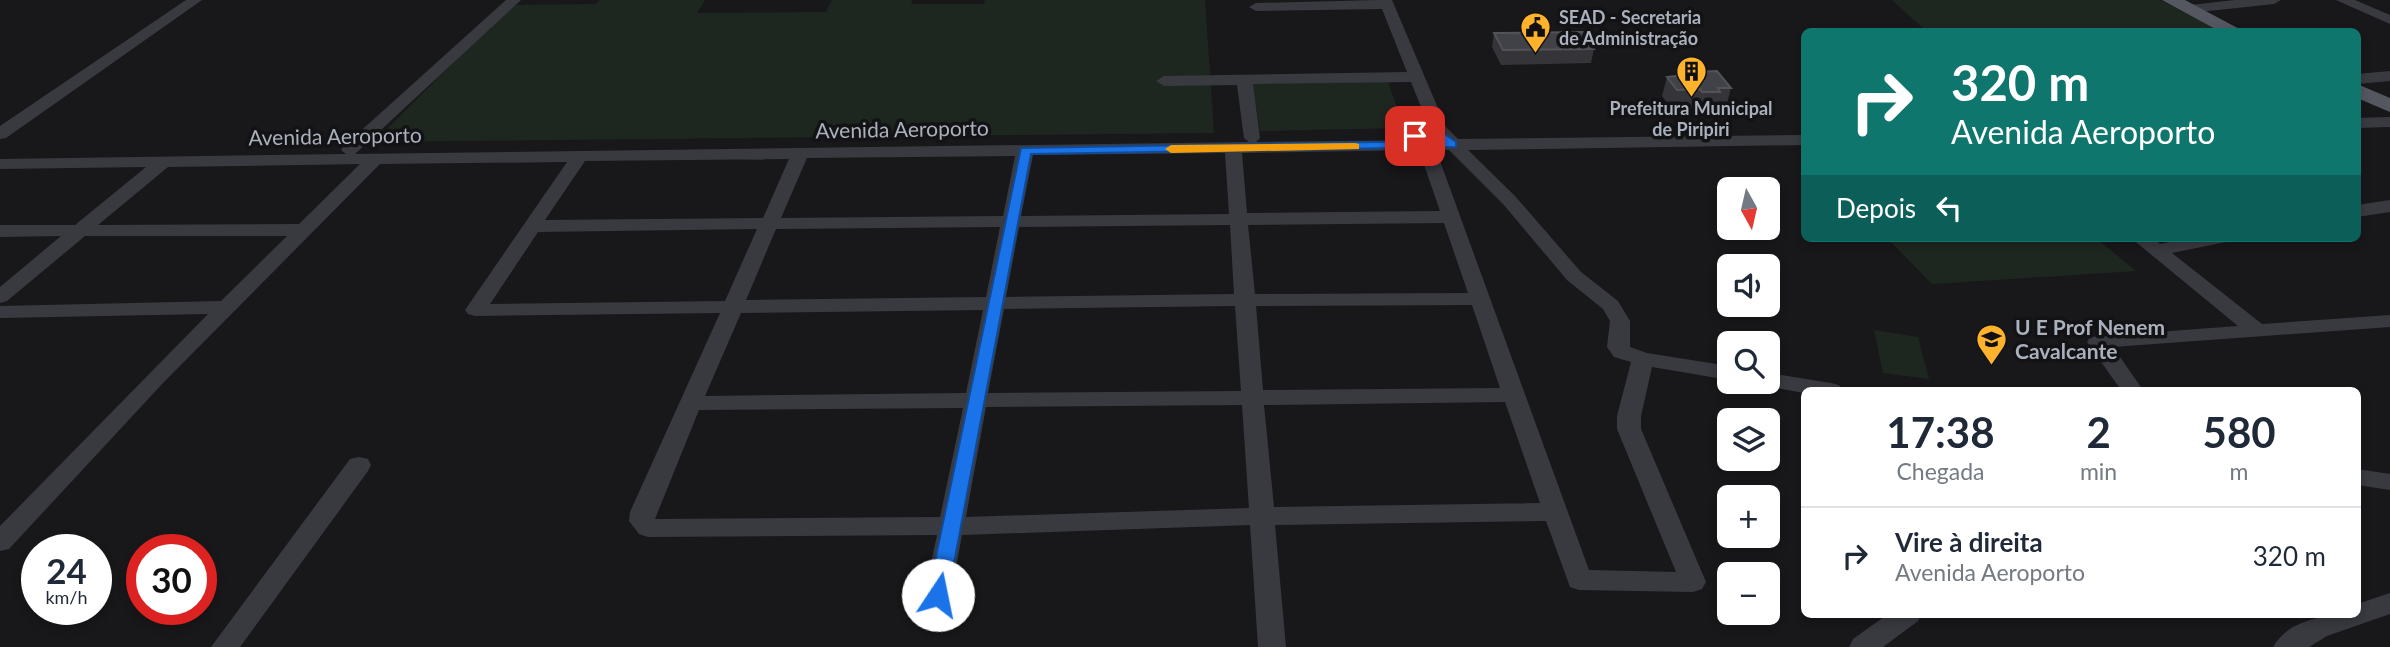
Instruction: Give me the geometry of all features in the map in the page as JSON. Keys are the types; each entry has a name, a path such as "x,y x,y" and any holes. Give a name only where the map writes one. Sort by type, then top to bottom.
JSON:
{"main road":[{"path":"2171,0 2228,28"},
{"path":"2361,92 2390,106"}],"street":[{"path":"0,134 195,0"},
{"path":"350,150 514,0"},
{"path":"2190,9 2274,0"},
{"path":"2343,0 2390,20"},
{"path":"1256,7 1386,2 1440,142 1450,217 1579,580 1693,582 1629,429 1632,355"},
{"path":"2361,79 2390,76"},
{"path":"1164,81 1417,77"},
{"path":"1244,80 1238,220 1272,647"},
{"path":"2361,123 2390,122"},
{"path":"2361,131 2390,131"},
{"name":"Avenida Aeroporto","path":"1440,142 1801,132"},
{"name":"Avenida Aeroporto","path":"0,154 1801,140"},
{"path":"1440,142 1509,200 1574,276 1611,304 1620,321 1618,346 1632,355 1717,371"},
{"name":"Avenida Aeroporto","path":"0,164 800,154 1242,143"},
{"path":"933,618 1025,150"},
{"path":"800,154 643,512 642,522 648,528 951,526 1262,516 1556,512"},
{"path":"579,157 475,310 1480,299"},
{"path":"0,542 155,378 375,159"},
{"path":"0,297 163,162"},
{"path":"2361,210 2390,206"},
{"path":"530,226 1450,217"},
{"path":"0,231 304,230"},
{"path":"2149,244 2172,242"},
{"path":"2149,244 2258,331"},
{"path":"0,312 227,307"},
{"path":"2130,387 2098,342 2390,321"},
{"path":"1780,382 1812,387"},
{"path":"691,403 1514,395"},
{"path":"226,647 359,465"},
{"path":"2361,478 2390,482"},
{"path":"2361,610 2390,603"},
{"path":"1863,647 1903,618"},
{"path":"2287,647 2311,621"}],"shaded area":[{"path":"600,0 705,0 697,13 826,12 832,0 912,0 911,4 984,4 985,0 1205,0 1214,133 374,142 511,5 596,4"},
{"path":"1892,0 2160,0 2219,28 1923,28"},
{"path":"1387,79 1404,128 1260,131 1252,82"},
{"path":"1891,242 2101,242 2136,271 1932,284"},
{"path":"1874,330 1918,337 1929,379 1883,373"}],"building":[{"path":"1583,32 1594,49 1503,50 1494,33"},
{"path":"1686,68 1696,72 1717,71 1731,88 1718,88 1720,92 1677,90 1667,77 1676,76"}],"slow traffic":[{"path":"1171,149 1355,147"}],"place":[{"name":"SEAD - Secretaria de Administração","path":"1536,55"},
{"name":"Prefeitura Municipal de Piripiri","path":"1691,98"},
{"name":"U E Prof Nenem Cavalcante","path":"1992,367"}],"route":[{"path":"938,595 1025,150 1451,145 1442,135 1415,136"}]}
